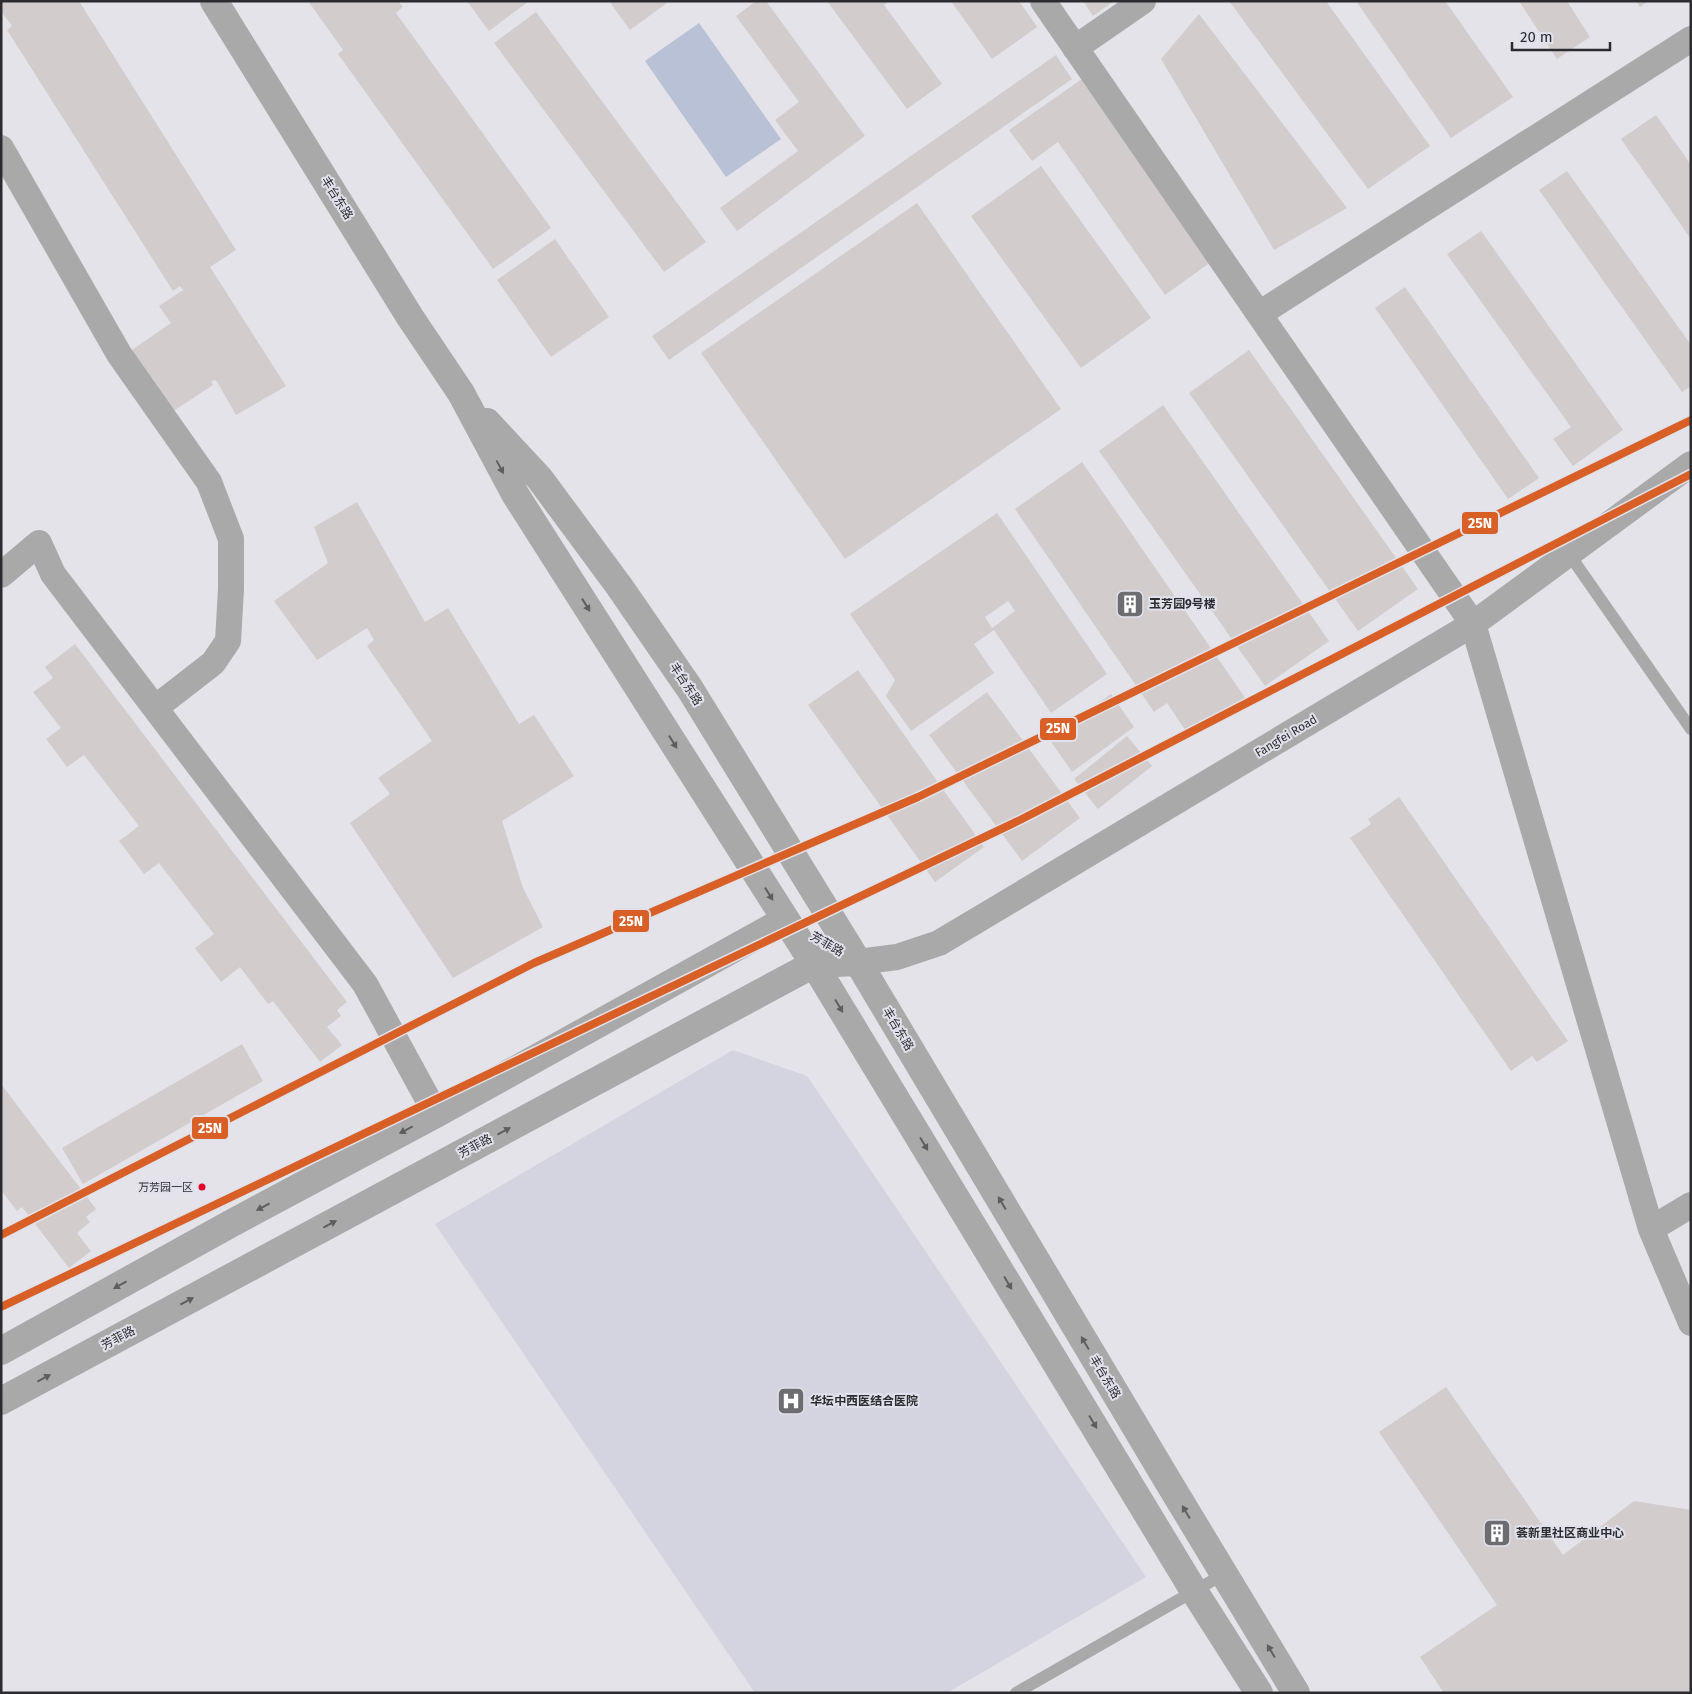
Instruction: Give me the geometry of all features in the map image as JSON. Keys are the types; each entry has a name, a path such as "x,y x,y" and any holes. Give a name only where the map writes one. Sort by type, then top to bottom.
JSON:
{"street":[{"name":"丰台东路","path":"214,1 410,316 461,393 515,494 814,964 1194,1591 1259,1693"},
{"path":"1043,1 1473,624 1651,1229 1691,1323"},
{"path":"1075,48 1143,1"},
{"path":"1259,314 1691,40"},
{"path":"1,148 119,354 209,482 231,539 228,641 213,664 155,708"},
{"name":"丰台东路","path":"461,393 540,479 619,586 690,689 858,962 1296,1693"},
{"name":"Fangfei Road","path":"858,962 897,957 939,943 1473,624 1691,464"},
{"path":"1,575 39,543 53,574 365,984 436,1114"},
{"path":"1,1351 436,1114 785,920"},
{"name":"芳菲路","path":"785,920 858,962"},
{"name":"芳菲路","path":"1,1402 814,964 858,962"},
{"path":"1651,1229 1691,1205"}],"lane":[{"path":"1569,554 1691,729"},
{"path":"1016,1693 1224,1574"}],"shaded area":[{"name":"华坛中西医结合医院","path":"733,1050 807,1076 1146,1577 947,1693 755,1693 435,1224"}],"water":[{"path":"699,23 781,139 726,177 645,61"}],"building":[{"path":"1,1 79,1 236,250 210,267 286,386 236,415 216,380 211,381 213,385 169,414 132,350 171,323 159,306 183,290 180,286 173,291 7,30 12,26 1,11"},
{"path":"308,1 398,1 403,7 396,13 551,228 493,269 338,54 343,50"},
{"path":"467,1 529,1 489,31"},
{"path":"609,1 665,1 667,3 630,30"},
{"path":"756,1 766,1 865,136 737,231 720,208 798,151 775,120 799,102 736,16"},
{"path":"827,1 889,1 884,5 942,84 907,109"},
{"path":"951,1 1019,1 1037,27 992,59"},
{"path":"1083,1 1114,1 1093,16"},
{"path":"1229,1 1326,1 1430,146 1368,189"},
{"path":"1356,1 1445,1 1513,97 1451,138"},
{"path":"1519,1 1567,1 1590,37 1557,59"},
{"path":"1636,1 1648,1 1640,7"},
{"path":"536,12 706,242 664,272 494,43"},
{"path":"1199,14 1347,208 1274,250 1161,59"},
{"path":"1056,55 1072,79 669,360 652,336"},
{"path":"1082,79 1211,262 1165,295 1058,142 1032,161 1009,130"},
{"path":"1656,115 1691,165 1691,239 1621,139"},
{"path":"1041,166 1151,318 1081,368 971,216"},
{"path":"1567,171 1691,345 1691,386 1682,392 1539,190"},
{"path":"917,203 1061,409 845,559 701,353"},
{"path":"1481,231 1623,430 1573,466 1553,439 1571,427 1447,254"},
{"path":"555,239 609,317 551,357 497,280"},
{"path":"1405,287 1539,478 1508,499 1375,308"},
{"path":"1249,350 1418,589 1358,631 1189,393"},
{"path":"1163,405 1329,641 1265,686 1099,451"},
{"name":"玉芳园9号楼","path":"1082,462 1246,699 1190,737 1167,703 1154,712 1015,509"},
{"path":"357,502 425,622 448,608 519,724 534,715 574,776 502,821 523,888 543,927 453,978 350,823 390,794 378,778 432,741 367,646 374,640 367,628 317,660 274,601 328,563 314,527"},
{"path":"997,513 1107,674 1051,713 994,630 974,644 994,673 911,731 886,696 895,680 850,614","holes":["1008,601 1015,611 992,628 985,617"]},
{"path":"75,644 347,1002 337,1010 341,1016 327,1027 342,1045 320,1062 273,1001 268,1004 240,967 221,982 195,948 214,934 159,863 144,874 119,841 139,826 84,755 67,767 46,739 61,728 33,692 53,678 45,667"},
{"path":"858,670 984,847 935,882 808,705"},
{"path":"987,692 1080,818 1022,861 929,735"},
{"path":"1111,694 1134,727 1072,772 1049,739"},
{"path":"1127,736 1152,766 1098,809 1074,779"},
{"path":"1399,797 1568,1041 1537,1062 1532,1056 1511,1071 1350,838 1371,824 1368,819"},
{"path":"242,1044 263,1081 83,1184 62,1148"},
{"path":"1,1084 96,1209 86,1217 90,1222 77,1233 91,1251 69,1268 22,1207 17,1211 1,1190"},
{"name":"荟新里社区商业中心","path":"1446,1387 1563,1555 1634,1501 1691,1510 1691,1693 1444,1693 1420,1657 1497,1605 1379,1432"}],"transit line":[{"name":"25N","path":"1,1235 534,963 918,797 1691,420"},
{"name":"25N","path":"1,1307 1020,820 1691,474"}],"place":[{"name":"玉芳园9号楼","path":"1130,604"},
{"name":"万芳园一区","path":"202,1187"},
{"name":"华坛中西医结合医院","path":"791,1401"},
{"name":"荟新里社区商业中心","path":"1497,1533"}]}
